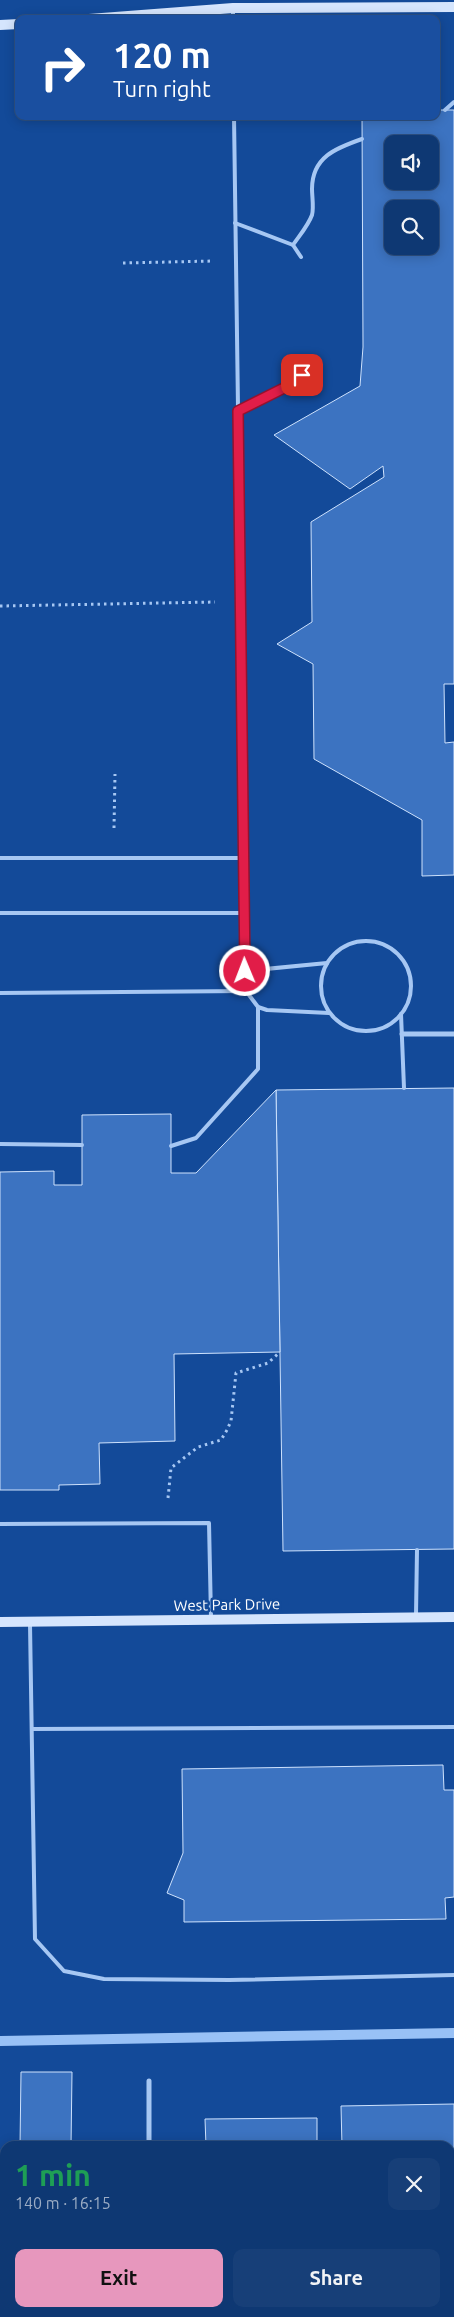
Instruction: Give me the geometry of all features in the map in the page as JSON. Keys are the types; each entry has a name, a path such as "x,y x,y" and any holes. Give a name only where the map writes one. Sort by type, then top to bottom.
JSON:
{"street":[{"path":"147,15 233,9 454,8"},
{"path":"0,25 15,24"},
{"path":"402,1034 454,1034"},
{"name":"West Park Drive","path":"0,1622 454,1617"},
{"path":"149,2081 149,2141"}],"lane":[{"path":"445,110 454,102"},
{"path":"234,120 246,992 258,1007 267,1010 329,1013"},
{"path":"293,245 312,215 312,180 315,169 322,159 333,150 362,139"},
{"path":"235,223 293,245 301,257"},
{"path":"238,411 284,388 302,375"},
{"path":"0,858 243,858"},
{"path":"0,913 244,913"},
{"path":"356,942 377,942 391,948 401,958 408,970 411,985 409,1000 402,1014 390,1024 376,1030 361,1031 349,1028 338,1022 329,1013 321,989 322,977 327,963 336,952 356,942"},
{"path":"245,971 327,963"},
{"path":"0,993 246,992"},
{"path":"171,1146 196,1138 258,1069 258,1007"},
{"path":"402,1014 404,1088"},
{"path":"0,1144 82,1145"},
{"path":"0,1524 209,1523 211,1620"},
{"path":"416,1618 417,1550"},
{"path":"30,1622 35,1939 64,1971 104,1979 229,1980 454,1975"},
{"path":"32,1729 454,1727"}],"path":[{"path":"123,263 214,261"},
{"path":"0,606 215,602"},
{"path":"114,828 115,774"},
{"path":"168,1498 171,1468 198,1447 221,1440 227,1430 231,1421 236,1373 268,1363 280,1352"}],"building":[{"path":"440,110 454,110 454,684 444,684 445,743 454,742 454,875 422,876 422,820 314,759 313,664 277,644 312,622 311,522 384,477 383,466 350,489 274,435 360,386 363,347 362,120 440,120"},
{"path":"454,1088 454,1549 283,1551 276,1090"},
{"path":"276,1090 280,1352 174,1354 175,1441 99,1443 100,1484 59,1485 59,1490 0,1490 0,1172 54,1171 54,1185 82,1185 82,1115 171,1114 171,1173 196,1173"},
{"path":"443,1765 444,1790 454,1790 454,1897 445,1898 446,1919 184,1922 184,1900 167,1893 183,1853 182,1769"},
{"path":"21,2072 72,2072 71,2141 20,2141"},
{"path":"454,2104 454,2141 342,2141 341,2106"},
{"path":"317,2118 317,2141 206,2141 205,2119"}],"waterway":[{"path":"0,2041 454,2033"}],"route":[{"path":"245,971 238,411 284,388 302,375"}]}
